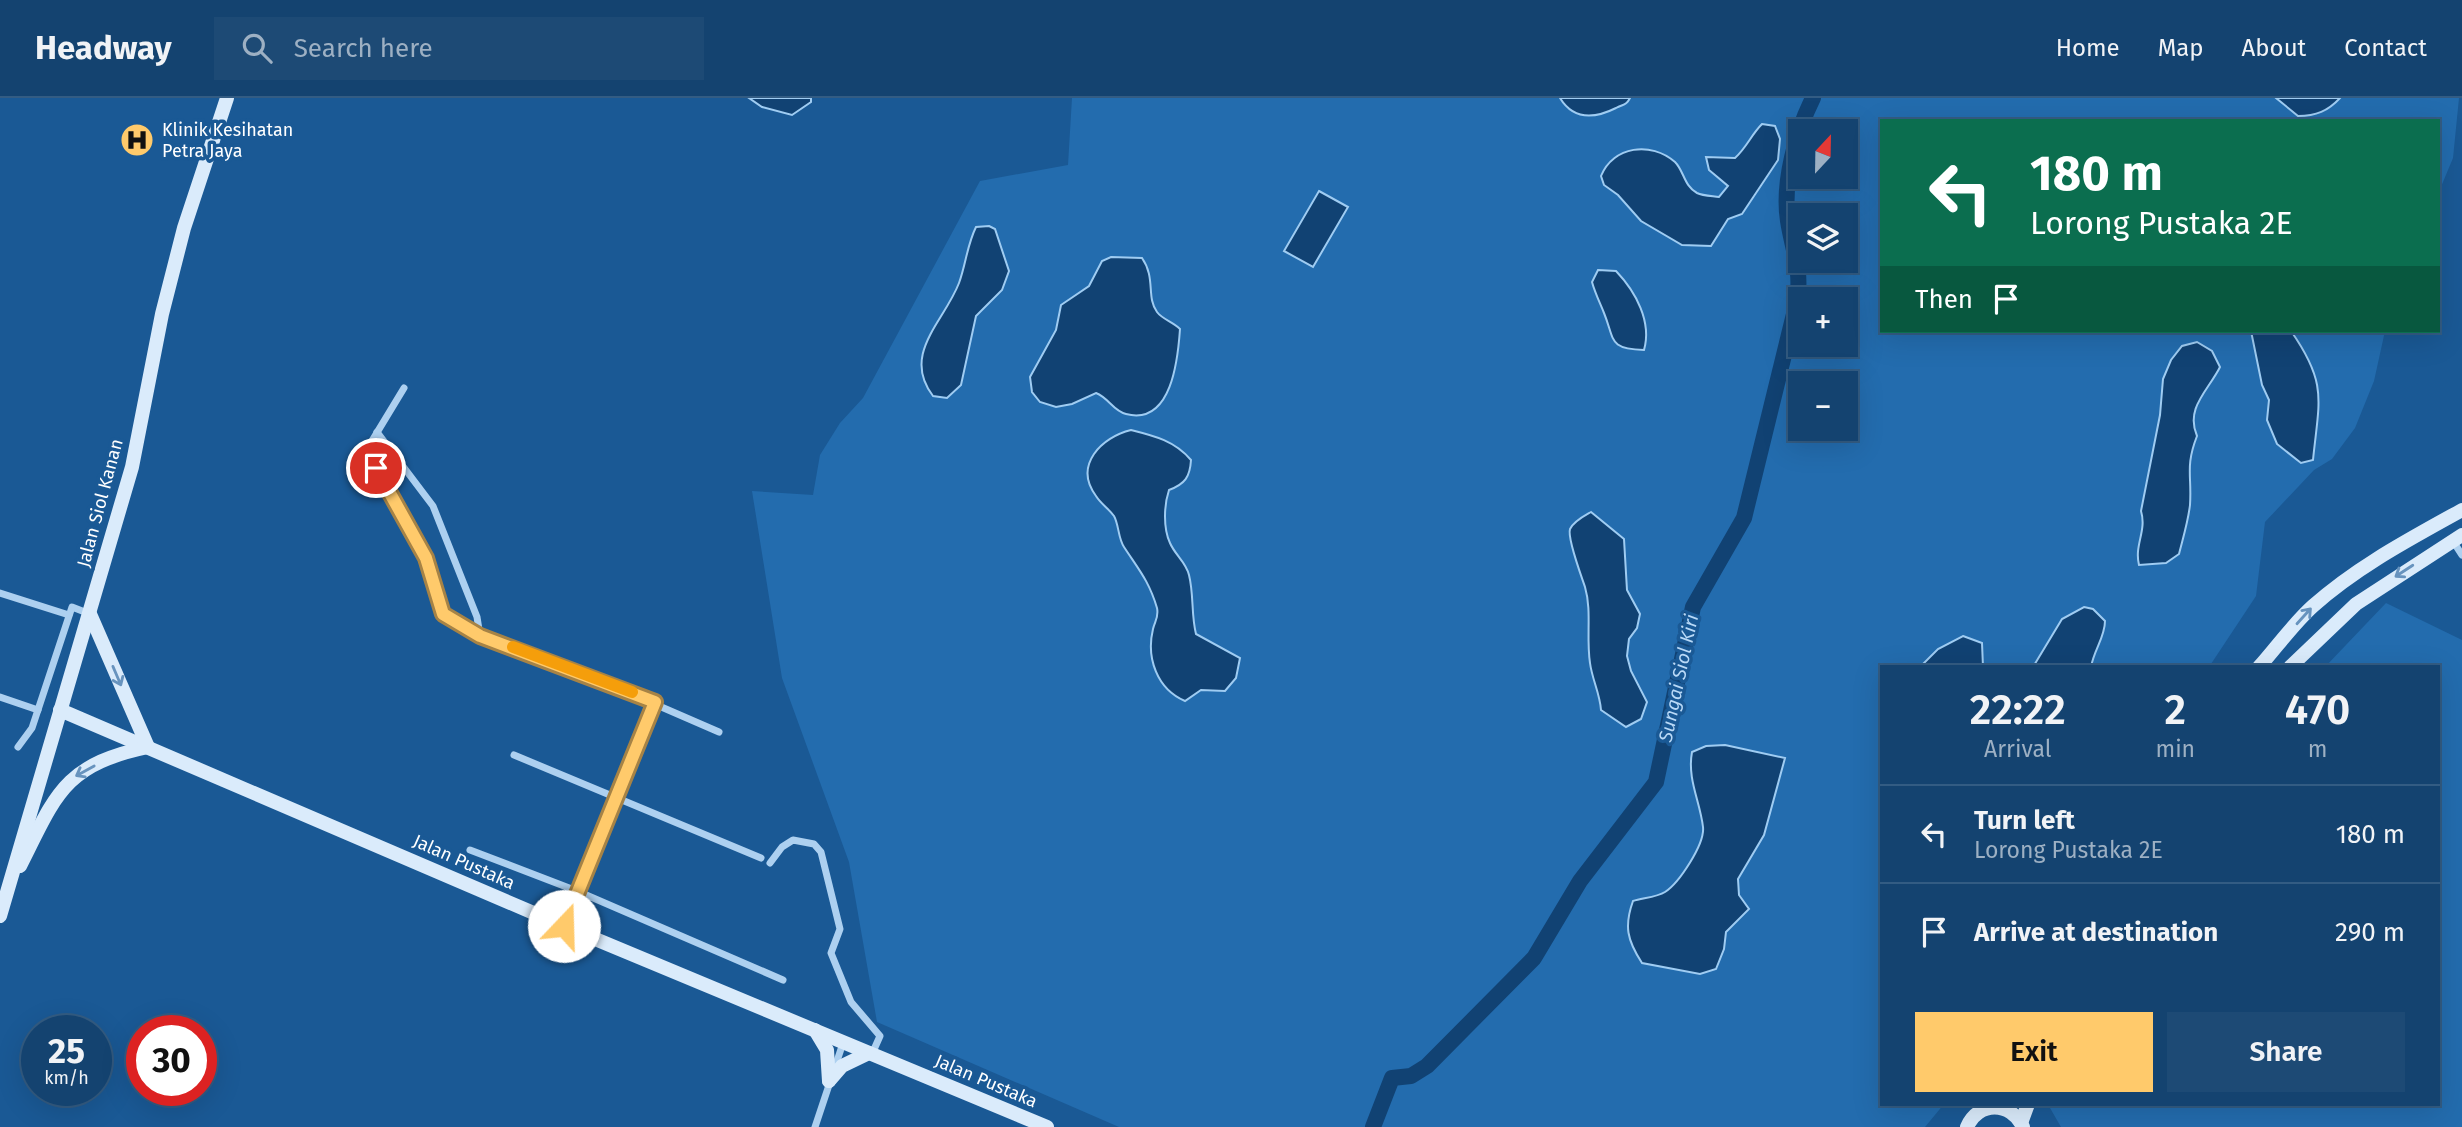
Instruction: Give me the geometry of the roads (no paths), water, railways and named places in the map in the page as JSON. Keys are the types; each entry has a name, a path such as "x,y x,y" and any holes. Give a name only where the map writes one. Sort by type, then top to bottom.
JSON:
{"street":[{"name":"Jalan Siol Kanan","path":"0,916 132,467 178,251 228,98"},
{"path":"404,388 364,454 376,468 426,558 443,614 480,636 655,702 719,732"},
{"path":"377,432 433,506 477,617 480,636"},
{"path":"2261,665 2311,608 2344,581 2388,551 2462,510"},
{"path":"2292,665 2356,604 2457,538 2462,555"},
{"path":"0,593 69,615"},
{"path":"6,896 52,801 68,781 117,753 148,747 90,614 72,607 32,729 18,747"},
{"path":"0,698 38,710"},
{"path":"564,926 655,702"},
{"name":"Jalan Pustaka","path":"60,710 564,926 1047,1127"},
{"path":"514,755 761,858"},
{"path":"770,863 782,847 793,840 814,844 821,852 840,929 831,953 851,1002 880,1035 870,1054 842,1066 829,1081"},
{"path":"470,850 577,891 783,980"},
{"path":"815,1030 827,1050 829,1081"},
{"path":"815,1127 843,1042"},
{"path":"1966,1127 1977,1112 1992,1106"},
{"path":"1997,1106 2010,1110 2022,1125"},
{"path":"2022,1125 2027,1106"}],"waterway":[{"name":"Sungai Siol Kiri","path":"1373,1127 1392,1078 1411,1076 1427,1066 1534,958 1580,881 1656,782 1693,607 1744,518 1797,302 1798,270 1788,221 1787,191 1796,142 1813,98"}],"place":[{"name":"Klinik Kesihatan Petra Jaya","path":"137,140"}]}
